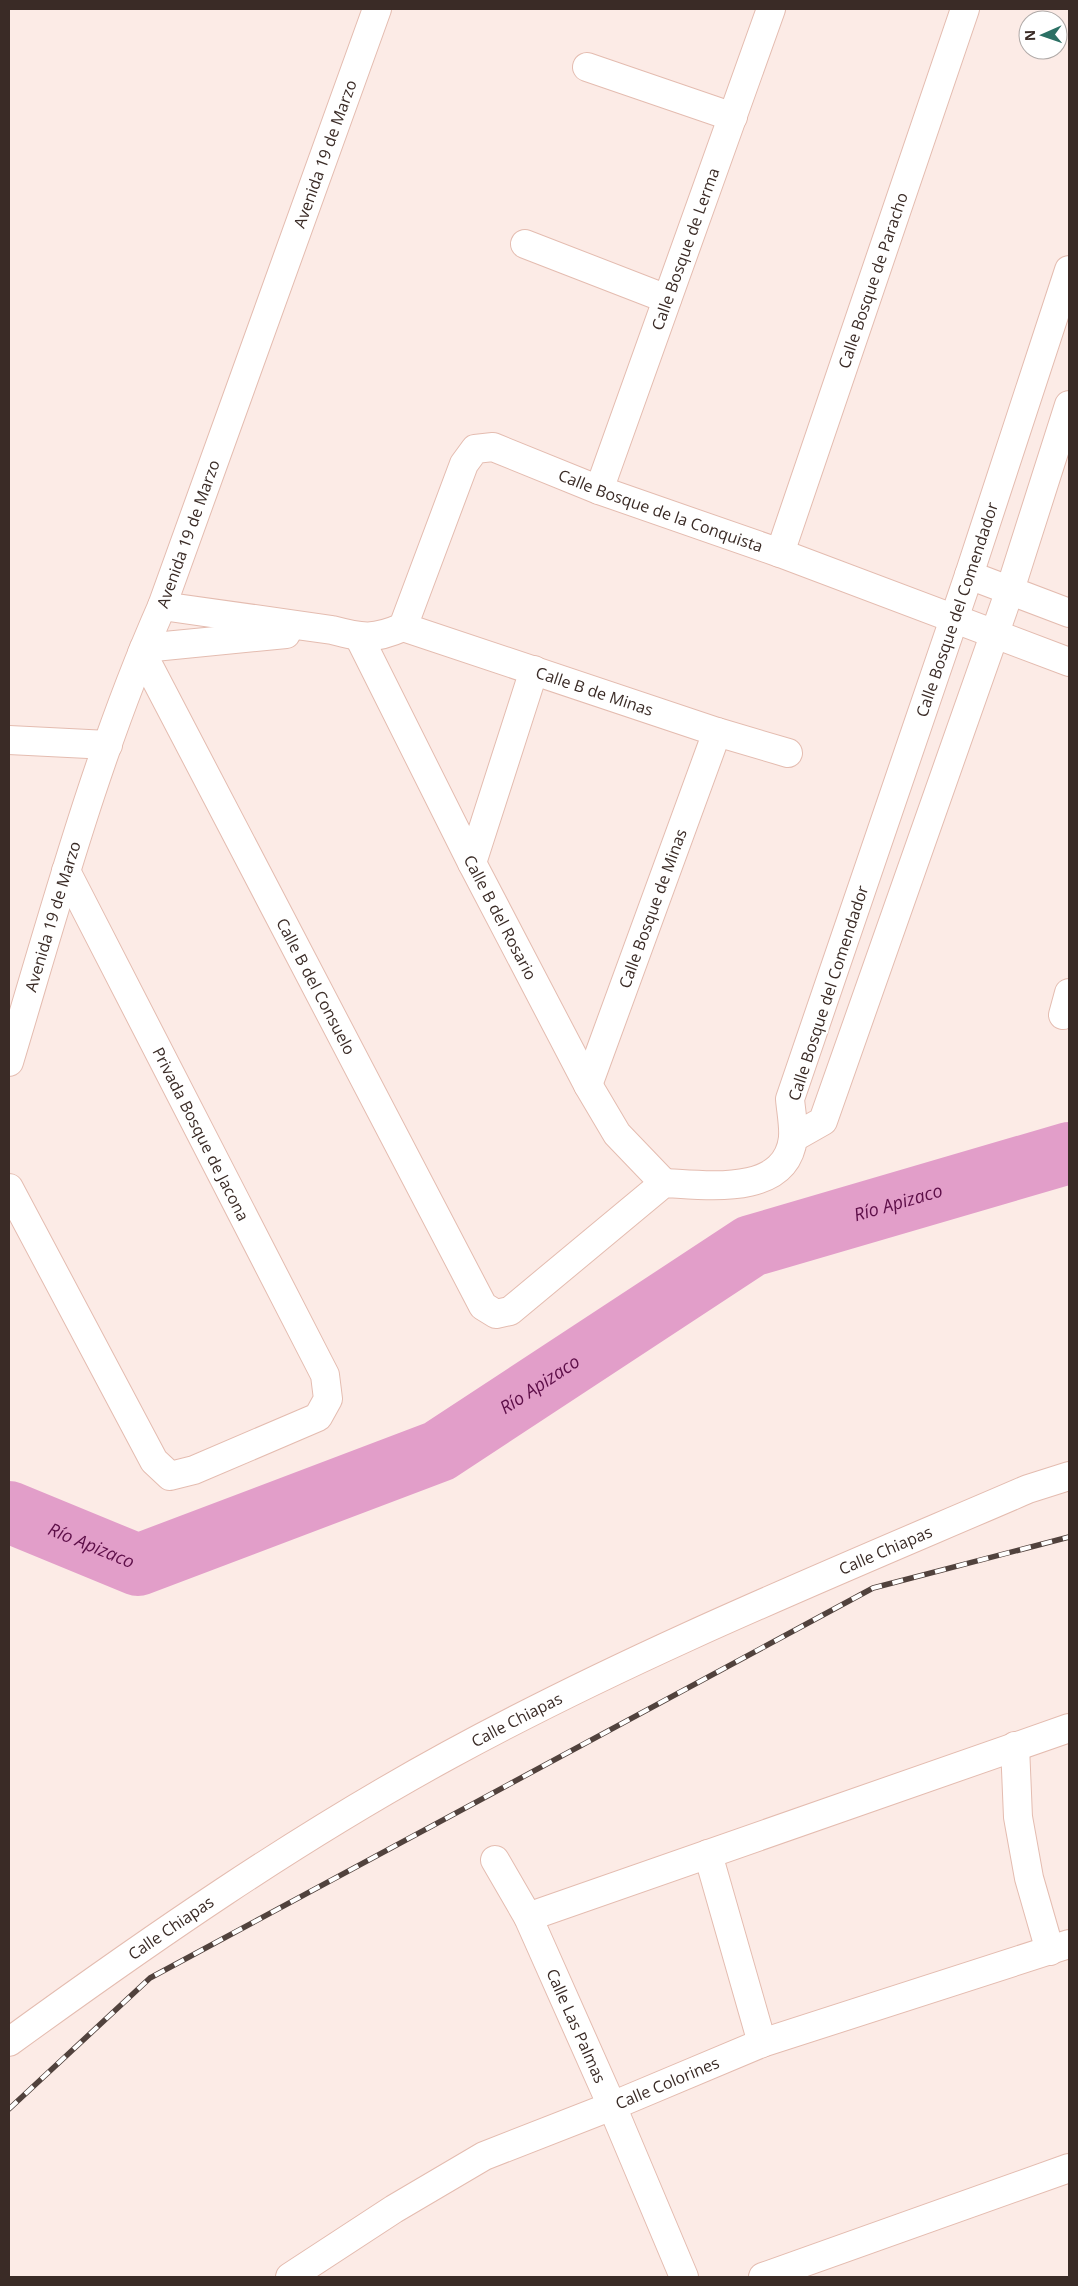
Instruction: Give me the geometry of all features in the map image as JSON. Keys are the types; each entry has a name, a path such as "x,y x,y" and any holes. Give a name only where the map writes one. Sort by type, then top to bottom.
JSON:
{"street":[{"name":"Avenida 19 de Marzo","path":"9,1062 66,871 108,745 143,650 162,606 377,9"},
{"name":"Calle Bosque de Lerma","path":"599,490 771,9"},
{"name":"Calle Bosque de Paracho","path":"780,553 965,9"},
{"path":"587,67 733,117"},
{"path":"525,244 667,298"},
{"name":"Calle Bosque del Comendador","path":"793,1138 790,1099 969,575 1069,270"},
{"path":"664,1183 728,1187 760,1180 784,1162 793,1138 823,1121 1010,590 1069,405"},
{"name":"Calle Bosque de la Conquista","path":"403,626 464,464 475,450 493,447 599,490 780,553 954,617 1069,662"},
{"path":"969,575 1069,613"},
{"path":"162,606 332,630 359,637 384,635 403,626"},
{"name":"Calle B de Minas","path":"403,626 717,732 788,753"},
{"path":"143,650 332,630"},
{"name":"Calle B del Rosario","path":"359,637 472,863 588,1085 617,1134 664,1183"},
{"name":"Calle B del Consuelo","path":"143,650 483,1306 496,1314 510,1311 664,1183"},
{"path":"472,863 534,670"},
{"name":"Calle Bosque de Minas","path":"588,1085 717,732"},
{"path":"9,740 108,745"},
{"name":"Privada Bosque de Jacona","path":"9,1188 154,1461 170,1476 194,1470 318,1417 328,1399 325,1375 66,871"},
{"name":"Calle Chiapas","path":"9,2042 110,1969 286,1850 448,1755 608,1673 762,1603 1028,1489 1069,1476"},
{"path":"528,1917 1069,1728"},
{"path":"1015,1746 1018,1817 1029,1878 1060,1948"},
{"path":"708,1854 762,2043"},
{"name":"Calle Las Palmas","path":"495,1860 528,1917 612,2106 684,2277"},
{"name":"Calle Colorines","path":"290,2277 394,2209 484,2156 612,2106 762,2043 1060,1948"},
{"path":"763,2277 1069,2168"}],"waterway":[{"name":"Río Apizaco","path":"9,1512 138,1565 439,1451 751,1246 1069,1153"}],"railway":[{"path":"9,2109 150,1978 873,1588 1069,1537"}]}
